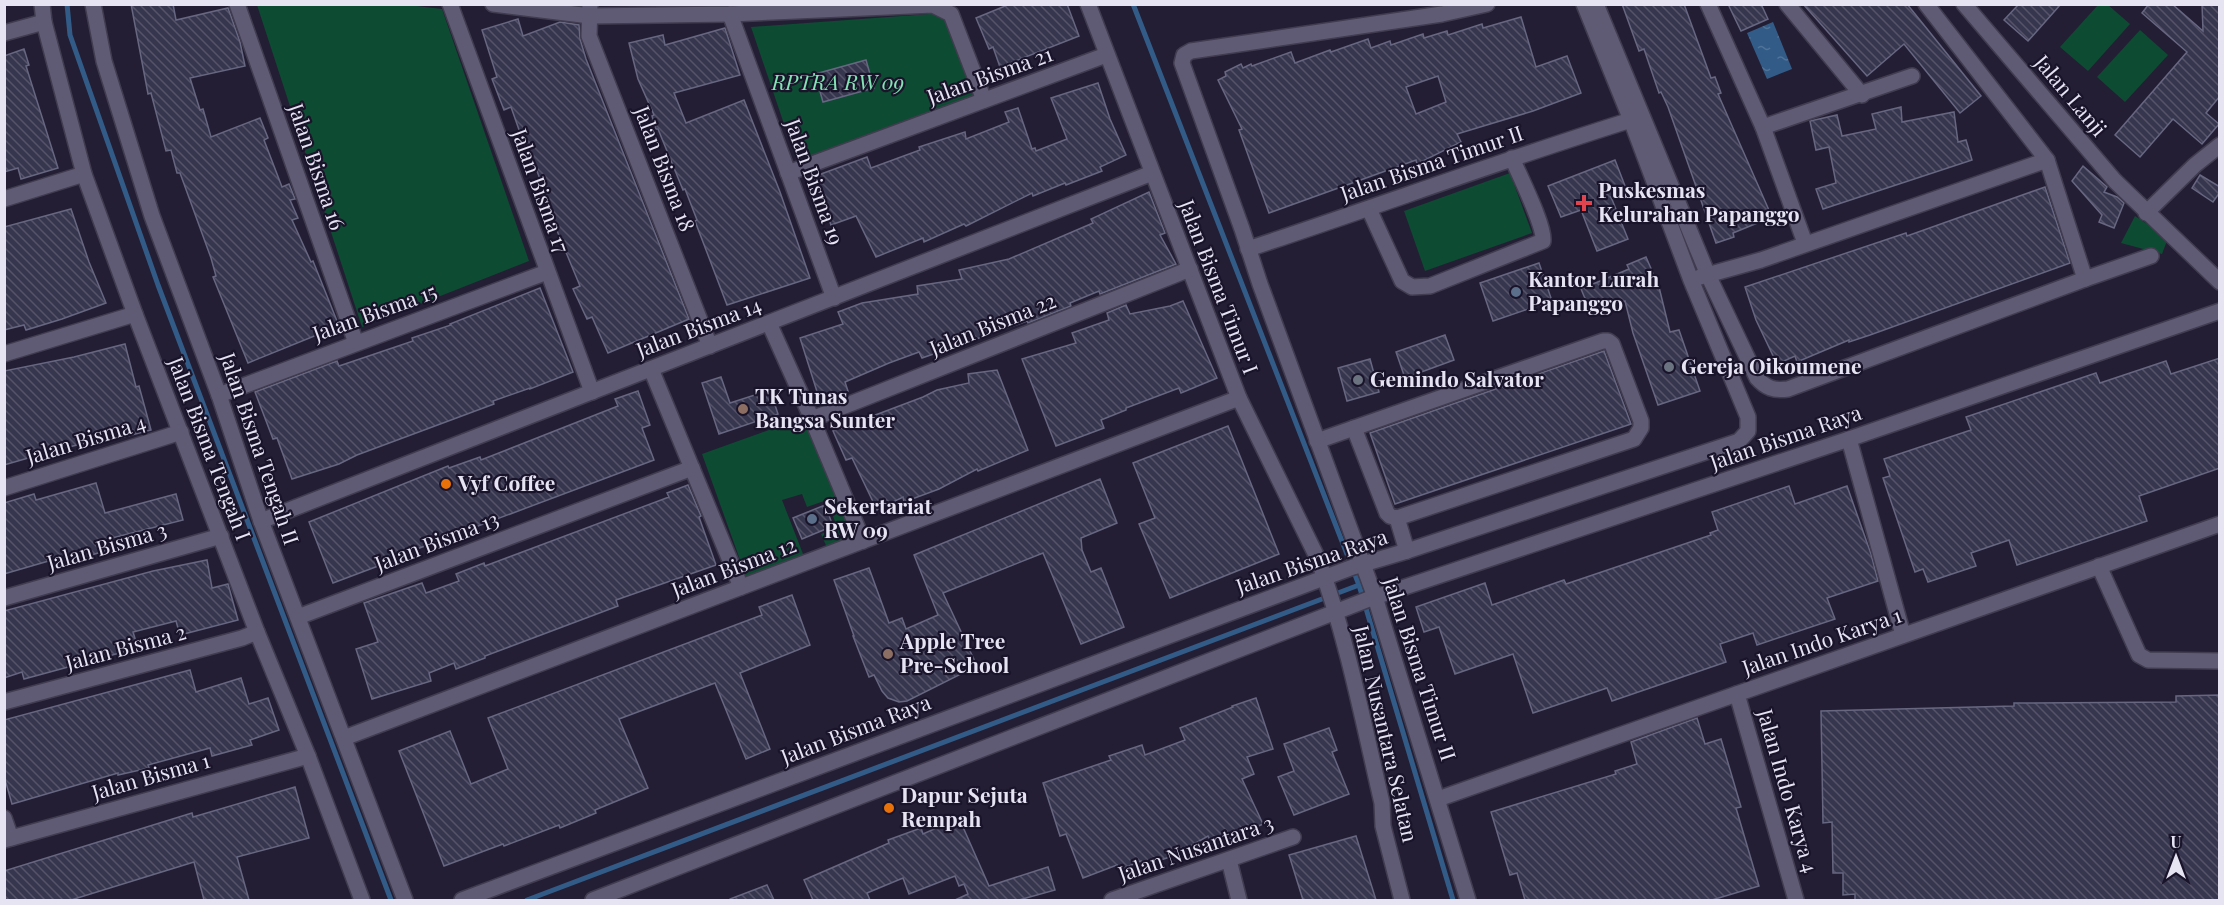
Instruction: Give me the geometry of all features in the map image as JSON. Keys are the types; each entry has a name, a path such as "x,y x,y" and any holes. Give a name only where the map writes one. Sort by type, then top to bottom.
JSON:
{"street":[{"name":"Jalan Bisma Tengah I","path":"42,4 44,22 84,174 135,314 362,900"},
{"name":"Jalan Bisma Tengah II","path":"93,4 105,61 152,216 219,395 261,521 405,900"},
{"name":"Jalan Bisma 16","path":"237,4 356,343"},
{"name":"Jalan Bisma 17","path":"450,4 592,392"},
{"path":"493,4 590,10 730,14 933,5 951,14 984,100"},
{"name":"Jalan Bisma Timur I","path":"1088,4 1239,398 1328,579"},
{"name":"Jalan Bisma Timur II","path":"1468,900 1438,799 1372,598 1358,565 1317,441 1182,68 1184,55 1191,51 1443,14 1487,4"},
{"name":"Jalan Bisma Raya","path":"462,900 1328,579 1358,565 1407,551 1739,441 1748,431 1748,417 1690,280 1631,120 1584,4"},
{"path":"1596,4 1708,275 1757,378 1768,388 1788,389 2151,256"},
{"path":"1708,4 1763,127 1805,243"},
{"path":"1787,4 1862,94"},
{"path":"1926,4 2047,160 2085,279"},
{"name":"Jalan Lanji","path":"1964,4 2115,181 2220,282"},
{"name":"Jalan Bisma 18","path":"590,10 589,36 710,346"},
{"name":"Jalan Bisma 19","path":"730,14 834,297"},
{"path":"4,33 44,22"},
{"name":"Jalan Bisma 21","path":"788,173 1106,55"},
{"path":"1763,127 1912,76"},
{"name":"Jalan Bisma Timur II","path":"1248,249 1512,158 1631,120"},
{"path":"2146,213 2194,165 2220,145"},
{"path":"1369,209 1402,281 1412,287 1430,286 1543,241 1544,236 1512,158"},
{"path":"1690,280 1761,260 2047,160"},
{"name":"Jalan Bisma 14","path":"261,521 1152,173"},
{"path":"4,199 84,174"},
{"name":"Jalan Bisma 22","path":"812,419 1190,269"},
{"name":"Jalan Bisma 15","path":"219,395 547,272"},
{"name":"Jalan Bisma Raya","path":"593,900 1337,609 1849,439 2220,311"},
{"path":"4,354 135,314"},
{"path":"769,323 812,419 862,541"},
{"path":"1317,441 1354,428 1603,341 1612,344 1641,421 1641,428 1634,439 1397,518 1387,513 1354,428"},
{"path":"651,369 741,587"},
{"name":"Jalan Bisma 12","path":"344,738 1239,398"},
{"name":"Jalan Bisma 4","path":"4,488 181,432"},
{"path":"1849,439 1903,635"},
{"name":"Jalan Bisma 13","path":"297,616 692,468"},
{"path":"1397,518 1407,551"},
{"name":"Jalan Indo Karya 1","path":"1438,799 2220,524"},
{"name":"Jalan Bisma 3","path":"4,598 221,536"},
{"path":"2099,566 2139,654 2148,660 2220,661"},
{"name":"Jalan Nusantara Selatan","path":"1328,579 1382,802 1383,826 1402,900"},
{"name":"Jalan Bisma 2","path":"4,702 257,632"},
{"name":"Jalan Indo Karya 4","path":"1737,694 1796,900"},
{"name":"Jalan Bisma 1","path":"8,839 308,756"},
{"path":"4,818 8,839"},
{"name":"Jalan Nusantara 3","path":"1112,900 1130,898 1293,837"},
{"path":"1228,860 1239,900"}],"green space":[{"path":"257,5 408,5 442,9 529,261 362,327"},
{"path":"2098,5 2108,5 2130,24 2088,71 2060,47"},
{"name":"RPTRA RW 09","path":"943,13 977,95 798,165 751,27"},
{"path":"2140,30 2168,55 2125,102 2097,77"},
{"path":"1510,173 1532,233 1425,271 1404,211"},
{"path":"2135,216 2168,238 2162,254 2121,243"},
{"path":"808,416 857,537 828,550 821,534 837,527 827,500 807,507 802,494 782,500 805,559 748,582 702,454"}],"water":[{"path":"1773,22 1792,69 1767,79 1747,33"}],"building":[{"path":"131,4 173,4 176,20 228,8 240,42 245,66 190,78 200,110 203,109 211,137 260,118 268,138 264,140 282,187 289,184 295,199 290,200 298,218 292,220 311,262 313,261 339,326 248,363 213,277 216,276 211,258 180,173 177,173 171,150 166,151 151,93 148,94"},
{"path":"1010,4 1067,4 1079,36 1000,67 993,47 989,49 976,18"},
{"path":"1622,4 1684,4 1711,78 1715,77 1721,93 1718,94 1772,217 1733,233 1734,237 1716,243 1668,107 1661,92 1659,93 1644,49 1639,51"},
{"path":"1728,4 1761,4 1768,19 1741,31"},
{"path":"1803,4 1907,4 1981,96 1960,113 1904,44 1867,76"},
{"path":"2019,4 2061,4 2028,41 2004,20"},
{"path":"2149,4 2172,4 2203,31 2202,4 2220,4 2220,96 2206,113 2219,124 2202,144 2173,119 2140,157 2115,135 2187,52 2142,13"},
{"path":"1521,17 1536,67 1567,56 1581,93 1533,111 1457,134 1461,142 1417,164 1416,160 1269,213 1239,130 1242,129 1218,80 1226,76 1225,72 1241,64 1243,68 1251,64 1252,66 1291,52 1295,63 1368,39 1371,48 1390,41 1391,45 1423,34 1424,38 1447,31 1448,35 1482,24 1483,28","holes":["1438,76 1446,102 1416,114 1406,87"]},
{"path":"518,19 523,36 560,22 579,25 580,39 586,59 689,319 608,353 592,317 587,319 573,289 580,286 553,221 549,223 538,196 545,193 533,160 530,161 511,107 504,110 492,79 497,77 482,30"},
{"path":"725,28 740,75 674,93 686,123 744,100 810,278 727,305 685,189 683,190 658,129 656,129 652,116 654,115 638,79 629,43 663,35 665,45"},
{"path":"24,49 29,65 26,66 58,168 21,179 18,168 4,172 4,56"},
{"path":"866,60 874,88 823,102 815,74"},
{"path":"1098,83 1110,119 1126,155 1100,167 1102,171 1033,196 1032,193 966,226 964,224 924,242 923,238 876,257 856,216 831,225 813,177 867,157 871,168 920,150 919,147 965,132 966,139 1009,122 1005,112 1018,108 1032,149 1035,148 1036,151 1067,139 1051,98"},
{"path":"1901,107 1902,122 1954,112 1958,142 1966,140 1972,160 1823,209 1816,189 1836,183 1829,147 1816,150 1810,121 1837,115 1842,136 1876,129 1872,114"},
{"name":"Puskesmas Kelurahan Papanggo","path":"1615,160 1627,191 1611,197 1628,239 1597,251 1581,210 1561,217 1548,186"},
{"path":"2083,166 2107,187 2104,192 2117,197 2124,203 2114,228 2099,222 2102,215 2072,181"},
{"path":"2200,175 2220,187 2220,192 2213,202 2192,188"},
{"path":"2045,187 2070,263 1870,335 1849,342 1849,340 1797,362 1795,356 1777,364 1756,320 1745,287 1906,233 1907,236"},
{"path":"1149,192 1165,233 1160,235 1176,264 1100,294 1099,291 1070,303 1071,306 1028,323 1027,321 922,358 919,352 889,363 845,382 848,391 820,401 800,338 843,324 838,312 862,303 918,294 917,286 962,279 959,270 1009,259 1093,223 1091,219"},
{"path":"71,209 106,303 26,330 24,325 4,330 4,227"},
{"path":"1646,257 1659,287 1670,332 1679,330 1700,391 1658,405 1633,333 1625,301 1592,315 1581,289 1629,269 1627,265"},
{"name":"Kantor Lurah Papanggo","path":"1539,263 1552,301 1493,321 1480,283"},
{"path":"540,288 573,372 493,401 494,404 357,455 339,464 292,479 277,438 273,439 255,392 337,361 339,366 413,341 412,338 451,325"},
{"path":"1183,301 1217,378 1181,393 1179,388 1126,408 1126,410 1101,420 1104,428 1056,446 1022,359 1076,343 1072,333 1109,320 1107,313 1126,305 1130,314"},
{"path":"1445,335 1454,360 1405,378 1396,352"},
{"path":"125,344 136,387 139,386 151,430 108,441 107,438 56,450 4,465 4,371"},
{"path":"1604,351 1631,424 1395,504 1370,433"},
{"path":"2220,358 2220,468 2139,496 2147,521 2017,565 2009,540 1971,553 1976,566 1928,582 1923,569 1915,572 1883,478 1890,476 1884,459 1971,430 1966,417 2096,373 2100,383 2166,361 2171,374"},
{"name":"Gemindo Salvator","path":"1370,359 1379,392 1347,401 1338,368"},
{"path":"997,370 1028,450 978,471 977,469 939,489 904,502 903,497 877,510 852,458 846,460 833,431 937,390 969,383 968,374"},
{"name":"TK Tunas Bangsa Sunter","path":"721,377 730,403 770,390 778,414 719,434 702,383"},
{"path":"638,391 650,425 642,428 654,460 333,583 309,522 448,466 449,468 480,457 481,460 618,406 615,399"},
{"path":"1228,426 1279,554 1170,598 1139,524 1155,518 1133,463"},
{"path":"1100,479 1117,523 1081,538 1082,550 1091,572 1101,568 1124,627 1081,644 1043,553 943,593 977,666 907,701 899,702 888,698 874,675 869,677 834,580 869,568 889,623 902,618 906,629 938,615 914,555"},
{"path":"96,483 105,513 176,494 183,520 112,538 115,548 61,564 59,558 4,574 4,503 34,494 36,500"},
{"path":"688,485 701,516 699,517 716,565 616,600 618,606 456,669 454,663 429,673 431,681 372,699 356,649 378,642 364,603 422,583 426,593 459,581 456,574 484,563 485,566 669,497 667,493"},
{"path":"1789,486 1795,504 1847,486 1871,554 1878,581 1827,598 1835,619 1757,645 1753,633 1720,644 1726,662 1612,701 1607,688 1533,713 1513,654 1455,674 1439,627 1424,632 1416,607 1485,583 1492,605 1564,580 1566,584 1711,535 1710,533 1718,530 1712,512"},
{"name":"Sekertariat RW 09","path":"825,505 833,526 802,539 793,518"},
{"path":"207,560 212,588 228,584 238,620 180,635 176,621 133,632 138,648 24,679 22,672 4,678 4,611 153,571"},
{"path":"792,595 810,645 740,673 770,749 746,759 715,683 619,719 648,788 595,810 596,813 560,828 559,825 444,866 399,751 450,731 471,784 508,769 488,718 762,615 759,607"},
{"path":"190,670 196,692 241,678 249,704 268,698 279,730 250,740 252,745 212,756 210,748 148,765 149,768 118,775 118,773 12,804 4,776 4,720"},
{"path":"2220,695 2220,900 1855,900 1855,894 1843,895 1843,873 1833,873 1832,822 1823,823 1821,711 2014,706 2014,703 2176,702 2176,696"},
{"path":"1256,698 1273,749 1247,757 1254,774 1242,779 1263,824 1213,846 1208,836 1173,856 1142,866 1141,861 1119,870 1117,865 1083,878 1066,834 1060,836 1043,783 1111,760 1109,756 1142,745 1145,755 1185,740 1180,728"},
{"path":"1697,718 1705,744 1721,739 1741,807 1736,808 1759,886 1712,900 1525,900 1517,873 1510,875 1491,812 1616,774 1615,771 1637,764 1631,742"},
{"path":"1329,728 1337,750 1332,752 1349,794 1294,815 1278,777 1294,771 1284,744"},
{"path":"295,787 309,838 237,857 249,900 204,900 194,862 71,900 4,900 4,871 192,813 193,817"},
{"path":"959,818 989,886 1048,867 1055,890 1019,900 955,900 968,894 964,884 959,886 955,876 909,894 903,878 867,893 870,900 813,900 804,880 889,843 888,840 921,828 923,834"},
{"path":"1356,836 1376,900 1303,900 1289,855"},
{"path":"767,885 774,900 730,900 730,899"}],"waterway":[{"path":"67,4 70,35 158,285 391,900"},
{"path":"1133,4 1359,585 1453,900"},
{"path":"527,900 1359,585"}],"place":[{"name":"Puskesmas Kelurahan Papanggo","path":"1584,203"},
{"name":"Kantor Lurah Papanggo","path":"1516,292"},
{"name":"Gereja Oikoumene","path":"1669,367"},
{"name":"Gemindo Salvator","path":"1358,380"},
{"name":"TK Tunas Bangsa Sunter","path":"743,409"},
{"name":"Vyf Coffee","path":"446,484"},
{"name":"Sekertariat RW 09","path":"812,519"},
{"name":"Apple Tree Pre-School","path":"888,654"},
{"name":"Dapur Sejuta Rempah","path":"889,808"}]}
